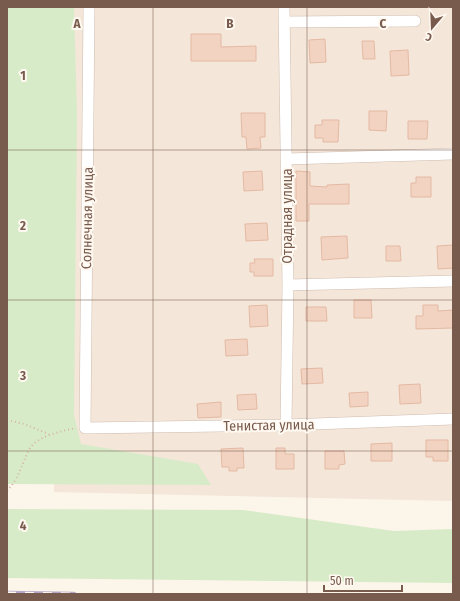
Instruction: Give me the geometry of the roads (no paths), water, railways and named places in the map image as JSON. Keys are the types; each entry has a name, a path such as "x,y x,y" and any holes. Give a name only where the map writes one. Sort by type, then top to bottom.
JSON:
{"street":[{"name":"Солнечная улица","path":"85,428 89,7"},
{"name":"Отрадная улица","path":"284,7 288,285 286,425"},
{"path":"284,22 414,21"},
{"path":"286,159 453,154"},
{"path":"288,285 453,281"},
{"name":"Тенистая улица","path":"85,428 286,425 453,419"}],"railway":[{"path":"7,593 74,594"}]}
